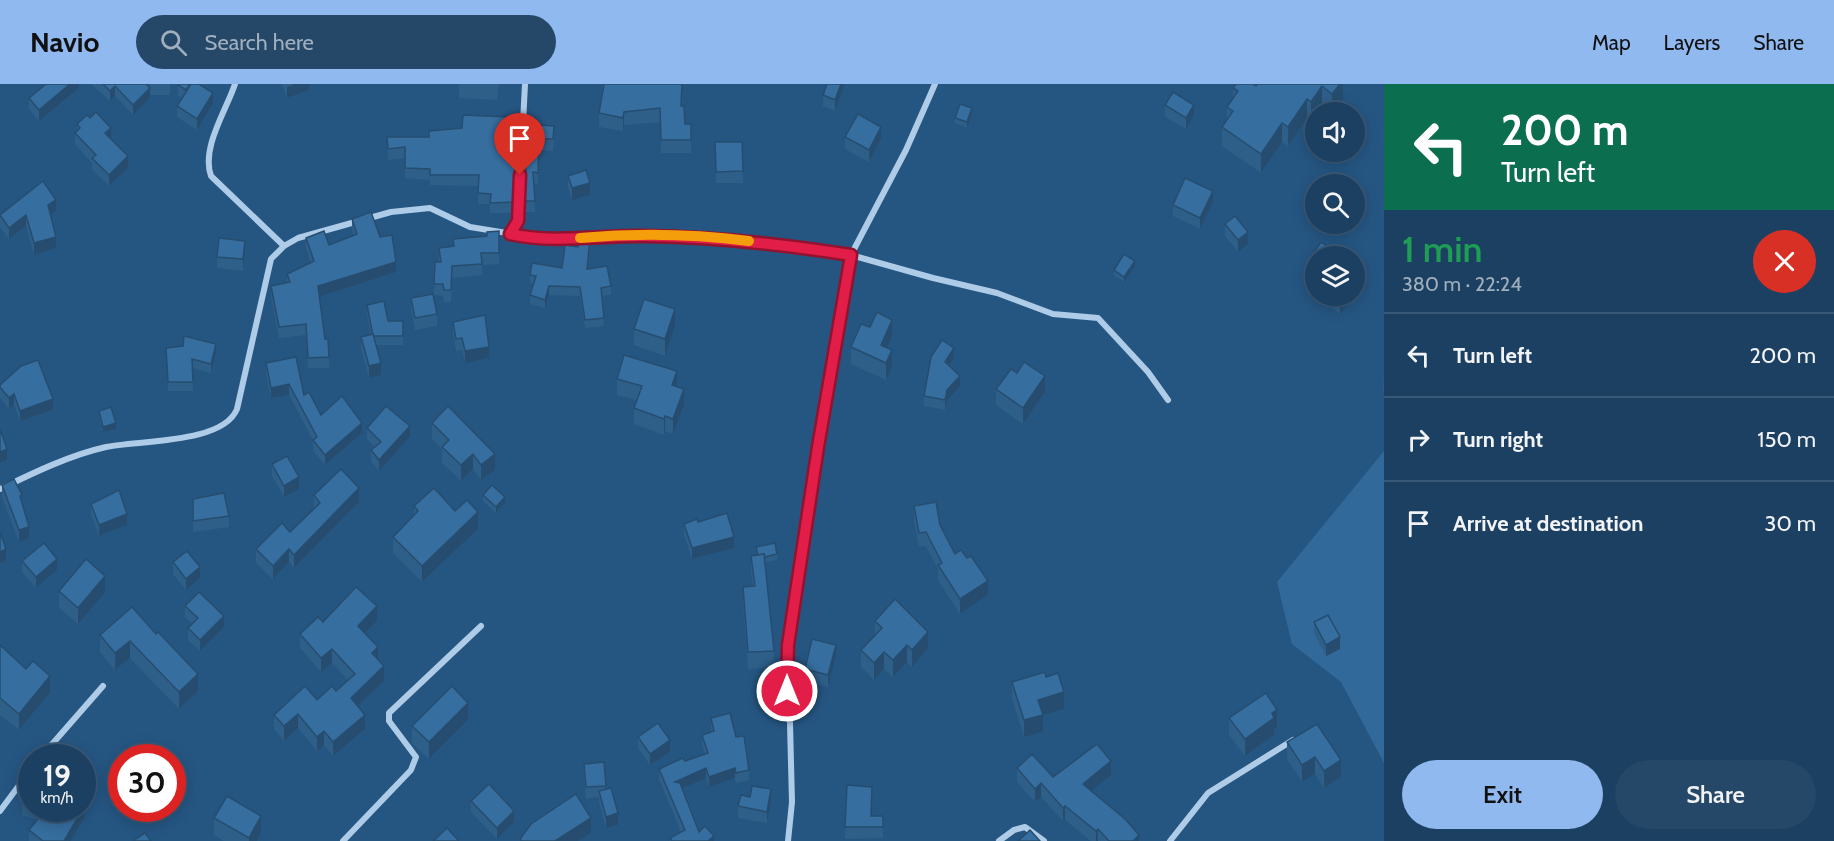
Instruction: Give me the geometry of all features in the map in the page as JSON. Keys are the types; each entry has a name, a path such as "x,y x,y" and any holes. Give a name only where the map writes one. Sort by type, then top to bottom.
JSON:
{"street":[{"path":"235,84 212,143 207,165 211,176 284,246"},
{"path":"510,234 518,221 525,84"},
{"path":"788,841 792,802 788,645 818,447 851,255 906,150 935,84"},
{"path":"0,489 96,450 200,433 229,422 237,409 271,259 284,246 298,238 337,225 418,208 430,208 470,227 549,240 615,235 716,237 851,255 997,293 1053,314 1098,318 1148,372 1168,400"},
{"path":"343,841 411,770 416,757 389,721 389,713 481,626"},
{"path":"52,744 103,686"},
{"path":"1170,841 1208,793 1295,740"},
{"path":"0,811 18,787"},
{"path":"999,841 1014,830 1025,827 1044,841"}],"shaded area":[{"path":"1384,451 1384,763 1341,682 1292,644 1277,582"}],"building":[{"path":"46,84 70,84 39,110 29,98"},
{"path":"103,84 146,84 150,88 133,105 115,86 110,91"},
{"path":"178,84 190,84 186,90"},
{"path":"191,84 199,84 213,93 197,119 177,106"},
{"path":"604,84 682,84 681,106 684,106 685,124 691,124 691,140 661,140 660,108 624,112 623,118 599,113"},
{"path":"827,84 841,84 835,100 823,95"},
{"path":"1236,84 1256,86 1257,84 1340,84 1332,94 1322,86 1311,102 1307,99 1288,127 1282,123 1261,154 1222,127 1233,111 1227,107 1238,91 1233,88"},
{"path":"1173,92 1194,105 1186,118 1165,105"},
{"path":"960,104 972,108 967,122 955,118"},
{"path":"96,112 111,128 105,133 128,156 109,175 92,158 96,155 75,133 80,128 77,124 87,115 90,118"},
{"path":"858,114 881,127 869,150 845,137"},
{"path":"463,115 508,117 508,124 517,124 513,202 490,203 491,194 478,193 479,175 430,175 430,169 405,168 405,147 388,149 387,137 429,137 429,131 462,128"},
{"path":"528,124 554,126 553,139 539,139 538,173 533,172 535,201 524,201"},
{"path":"715,142 742,142 743,171 716,172"},
{"path":"586,170 590,183 572,188 568,176"},
{"path":"1185,178 1213,191 1200,218 1173,205"},
{"path":"43,181 56,200 48,205 56,237 34,243 26,215 9,228 0,215"},
{"path":"371,212 380,237 392,235 396,262 318,286 329,357 308,358 306,324 279,327 271,286 290,282 287,274 314,261 306,238 324,231 329,245 357,234 352,219"},
{"path":"1235,216 1248,232 1238,240 1225,224"},
{"path":"499,231 499,253 481,253 482,264 452,266 451,290 444,290 443,284 434,284 435,262 441,262 439,248 454,246 453,239 487,236 487,232"},
{"path":"219,238 245,241 243,259 217,257"},
{"path":"579,238 590,239 587,269 607,266 611,286 601,288 604,318 585,320 580,287 549,286 545,300 530,295 536,276 530,275 532,263 562,268 565,245 578,247"},
{"path":"1124,254 1135,261 1124,277 1114,270"},
{"path":"433,294 437,314 415,318 411,298"},
{"path":"644,299 675,309 665,339 634,329"},
{"path":"384,301 388,321 403,321 403,336 373,336 367,305"},
{"path":"877,312 892,320 881,345 892,350 886,363 851,347 861,324 870,327"},
{"path":"485,315 489,347 465,351 462,338 456,339 453,322"},
{"path":"373,334 381,363 369,366 361,337"},
{"path":"184,336 216,344 211,364 192,359 193,382 168,382 166,348 183,346"},
{"path":"942,340 954,348 945,362 960,376 947,390 945,400 924,396 931,357"},
{"path":"624,355 677,371 672,385 684,389 673,419 665,416 664,419 634,408 642,386 617,379"},
{"path":"296,357 304,395 309,392 321,415 342,396 362,423 325,455 313,440 317,437 289,384 271,388 266,363"},
{"path":"38,360 53,399 20,411 14,394 9,398 0,385 21,366"},
{"path":"1024,362 1045,376 1023,408 996,389 1011,369 1017,373"},
{"path":"386,406 410,426 379,460 371,450 381,442 367,428"},
{"path":"448,406 495,454 481,465 473,454 461,465 442,447 449,440 432,423"},
{"path":"111,407 116,423 103,427 99,411"},
{"path":"0,429 7,449 0,452"},
{"path":"287,456 299,477 284,486 272,464"},
{"path":"341,469 359,488 294,555 289,549 273,566 256,549 282,523 290,532 320,503 314,495"},
{"path":"14,479 22,495 20,496 29,527 19,530 2,485"},
{"path":"492,485 505,497 496,507 483,495"},
{"path":"434,488 455,511 467,500 478,512 422,566 393,537 418,511 414,506"},
{"path":"119,490 127,514 99,525 91,504"},
{"path":"224,493 229,516 193,521 193,499"},
{"path":"936,502 940,525 955,554 961,550 967,558 971,556 988,581 960,599 938,565 942,563 926,532 919,533 914,506"},
{"path":"727,513 734,537 692,548 684,524"},
{"path":"0,532 6,549 0,552"},
{"path":"44,543 57,559 36,577 22,561"},
{"path":"775,543 777,554 765,557 764,554 758,555 756,547"},
{"path":"187,551 200,567 186,579 173,562"},
{"path":"764,554 774,651 748,652 743,587 755,586 751,556"},
{"path":"86,559 105,576 78,608 59,591"},
{"path":"356,587 377,606 358,626 378,647 372,653 384,666 351,698 365,715 333,742 324,731 317,737 298,714 284,726 274,715 305,686 317,700 332,686 336,691 355,674 332,649 321,658 300,634 318,617 323,622"},
{"path":"199,592 224,616 200,640 188,628 198,618 185,606"},
{"path":"895,599 928,632 912,650 907,645 893,660 884,652 874,663 861,650 882,628 875,621"},
{"path":"132,607 156,634 158,632 198,674 179,692 130,641 115,653 100,635"},
{"path":"1328,615 1340,637 1326,645 1314,622"},
{"path":"812,639 836,645 828,675 805,669"},
{"path":"0,645 26,669 33,661 50,676 19,714 0,698"},
{"path":"1045,672 1046,677 1058,673 1064,692 1038,700 1043,715 1024,720 1012,682"},
{"path":"452,686 468,703 429,742 412,726"},
{"path":"1266,693 1277,710 1272,713 1274,718 1245,739 1229,718"},
{"path":"730,713 736,737 744,736 749,770 736,773 735,768 709,777 706,768 675,782 680,783 699,832 705,826 714,836 708,841 672,841 670,838 685,830 659,769 683,758 685,761 708,753 702,735 714,731 711,718"},
{"path":"658,723 670,740 650,754 638,737"},
{"path":"1317,724 1341,760 1324,771 1315,757 1302,765 1287,742"},
{"path":"1097,744 1111,761 1083,784 1125,819 1139,835 1133,841 1109,841 1098,829 1096,831 1065,806 1063,808 1041,783 1035,789 1017,768 1032,754 1053,777"},
{"path":"604,762 606,786 586,787 584,764"},
{"path":"489,784 514,811 497,828 471,801"},
{"path":"847,785 872,787 871,816 883,816 883,827 845,827"},
{"path":"752,786 771,789 767,812 738,806 741,795 750,797"},
{"path":"611,788 618,813 606,817 599,791"},
{"path":"576,794 591,818 555,841 522,841 520,839 531,824"},
{"path":"227,796 261,816 249,838 214,818"},
{"path":"35,822 75,822 64,841 43,841 29,830"},
{"path":"447,828 459,841 433,841"},
{"path":"1030,830 1040,841 1018,841"},
{"path":"145,833 151,841 133,841"}],"slow traffic":[{"path":"580,238 615,235 716,237 749,241"}],"route":[{"path":"520,175 518,221 510,234 549,240 615,235 716,237 851,255 818,447 788,645 787,691"}]}
